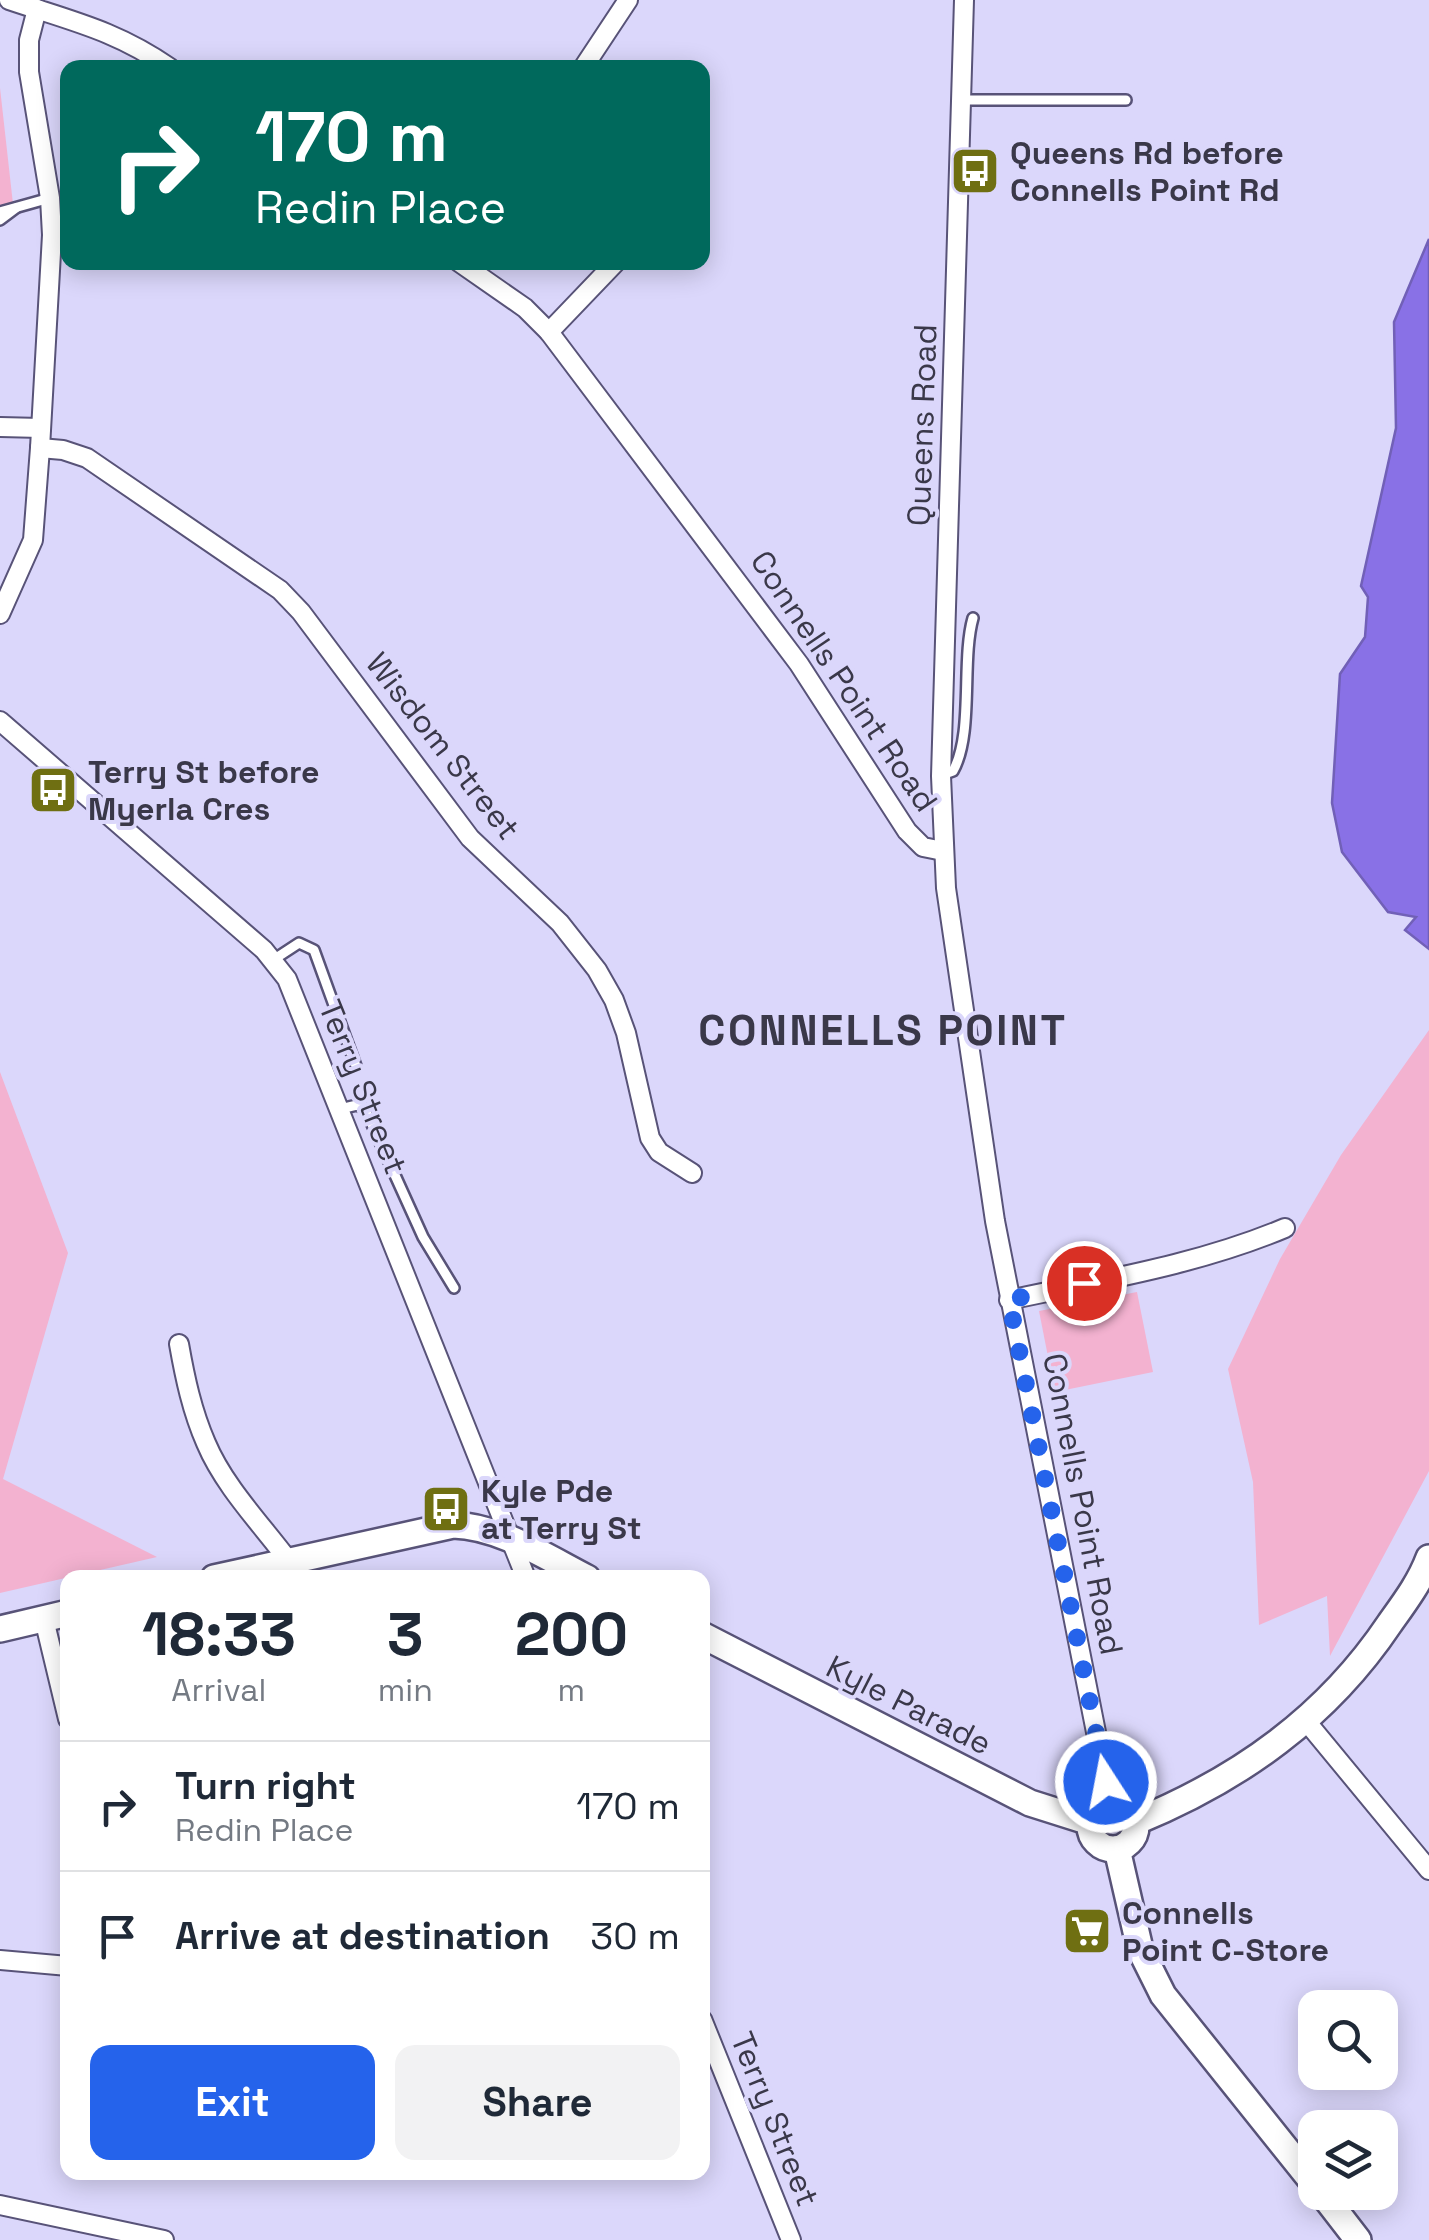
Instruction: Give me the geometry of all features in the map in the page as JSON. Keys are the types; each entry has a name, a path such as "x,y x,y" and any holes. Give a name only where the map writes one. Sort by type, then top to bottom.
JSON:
{"street":[{"path":"9,0 122,37 158,60"},
{"path":"588,60 628,0"},
{"name":"Queens Road","path":"943,852 941,776 964,0"},
{"path":"0,614 33,540 40,448 52,235 50,198 29,72 28,40 37,9"},
{"name":"Connells Point Road","path":"471,270 526,308 550,332 799,664 907,831 923,847 943,852 1009,1300 1110,1803"},
{"path":"550,332 608,270"},
{"path":"0,426 41,428"},
{"name":"Wisdom Street","path":"40,448 87,458 291,600 470,838 579,943 614,1000 630,1048 650,1138 659,1152 692,1174"},
{"name":"Terry Street","path":"0,722 273,960 287,979 523,1570"},
{"path":"1009,1300 1198,1259 1238,1248 1285,1228"},
{"path":"179,1344 187,1390 207,1446 288,1560"},
{"path":"247,1570 453,1524 511,1540 572,1570"},
{"path":"1136,1822 1129,1810 1110,1803 1096,1810 1090,1822 1096,1843 1117,1849 1130,1842 1136,1822 1258,1758 1306,1721 1340,1690 1383,1634 1422,1576 1429,1558"},
{"path":"0,1629 56,1616 60,1650"},
{"name":"Kyle Parade","path":"710,1639 1030,1804 1090,1822"},
{"path":"1306,1721 1429,1870"},
{"path":"1117,1849 1140,1949 1162,1995 1298,2164"},
{"path":"0,1960 60,1965"},
{"name":"Terry Street","path":"710,2040 791,2240"},
{"path":"0,2205 164,2240"},
{"path":"1335,2210 1358,2240"}],"lane":[{"path":"962,100 1126,100"},
{"path":"0,212 50,198"},
{"path":"0,220 18,206"},
{"path":"941,776 952,771 957,761 966,700 969,632 974,618"},
{"path":"273,960 299,943 314,950 356,1066"},
{"path":"340,1109 357,1105 365,1109 422,1237 454,1288"}],"shaded area":[{"path":"0,88 14,213 0,218"},
{"path":"1429,239 1429,949 1405,930 1416,917 1388,912 1342,852 1332,803 1340,674 1365,637 1368,597 1361,586 1396,428 1394,322"},
{"path":"1429,1030 1429,1471 1330,1656 1327,1596 1259,1625 1253,1482 1228,1369 1280,1259 1341,1155"},
{"path":"0,1072 68,1253 3,1479 157,1557 100,1570 60,1570 60,1579 0,1593"},
{"path":"1137,1292 1153,1372 1055,1392 1039,1311"}],"place":[{"name":"Queens Rd before Connells Point Rd","path":"975,171"},
{"name":"Terry St before Myerla Cres","path":"53,790"},
{"name":"Kyle Pde at Terry St","path":"446,1509"},
{"name":"Connells Point C-Store","path":"1087,1931"}],"district":[{"name":"CONNELLS POINT","path":"883,1030"}],"route":[{"path":"1084,1283 1009,1300 1106,1782"}]}
